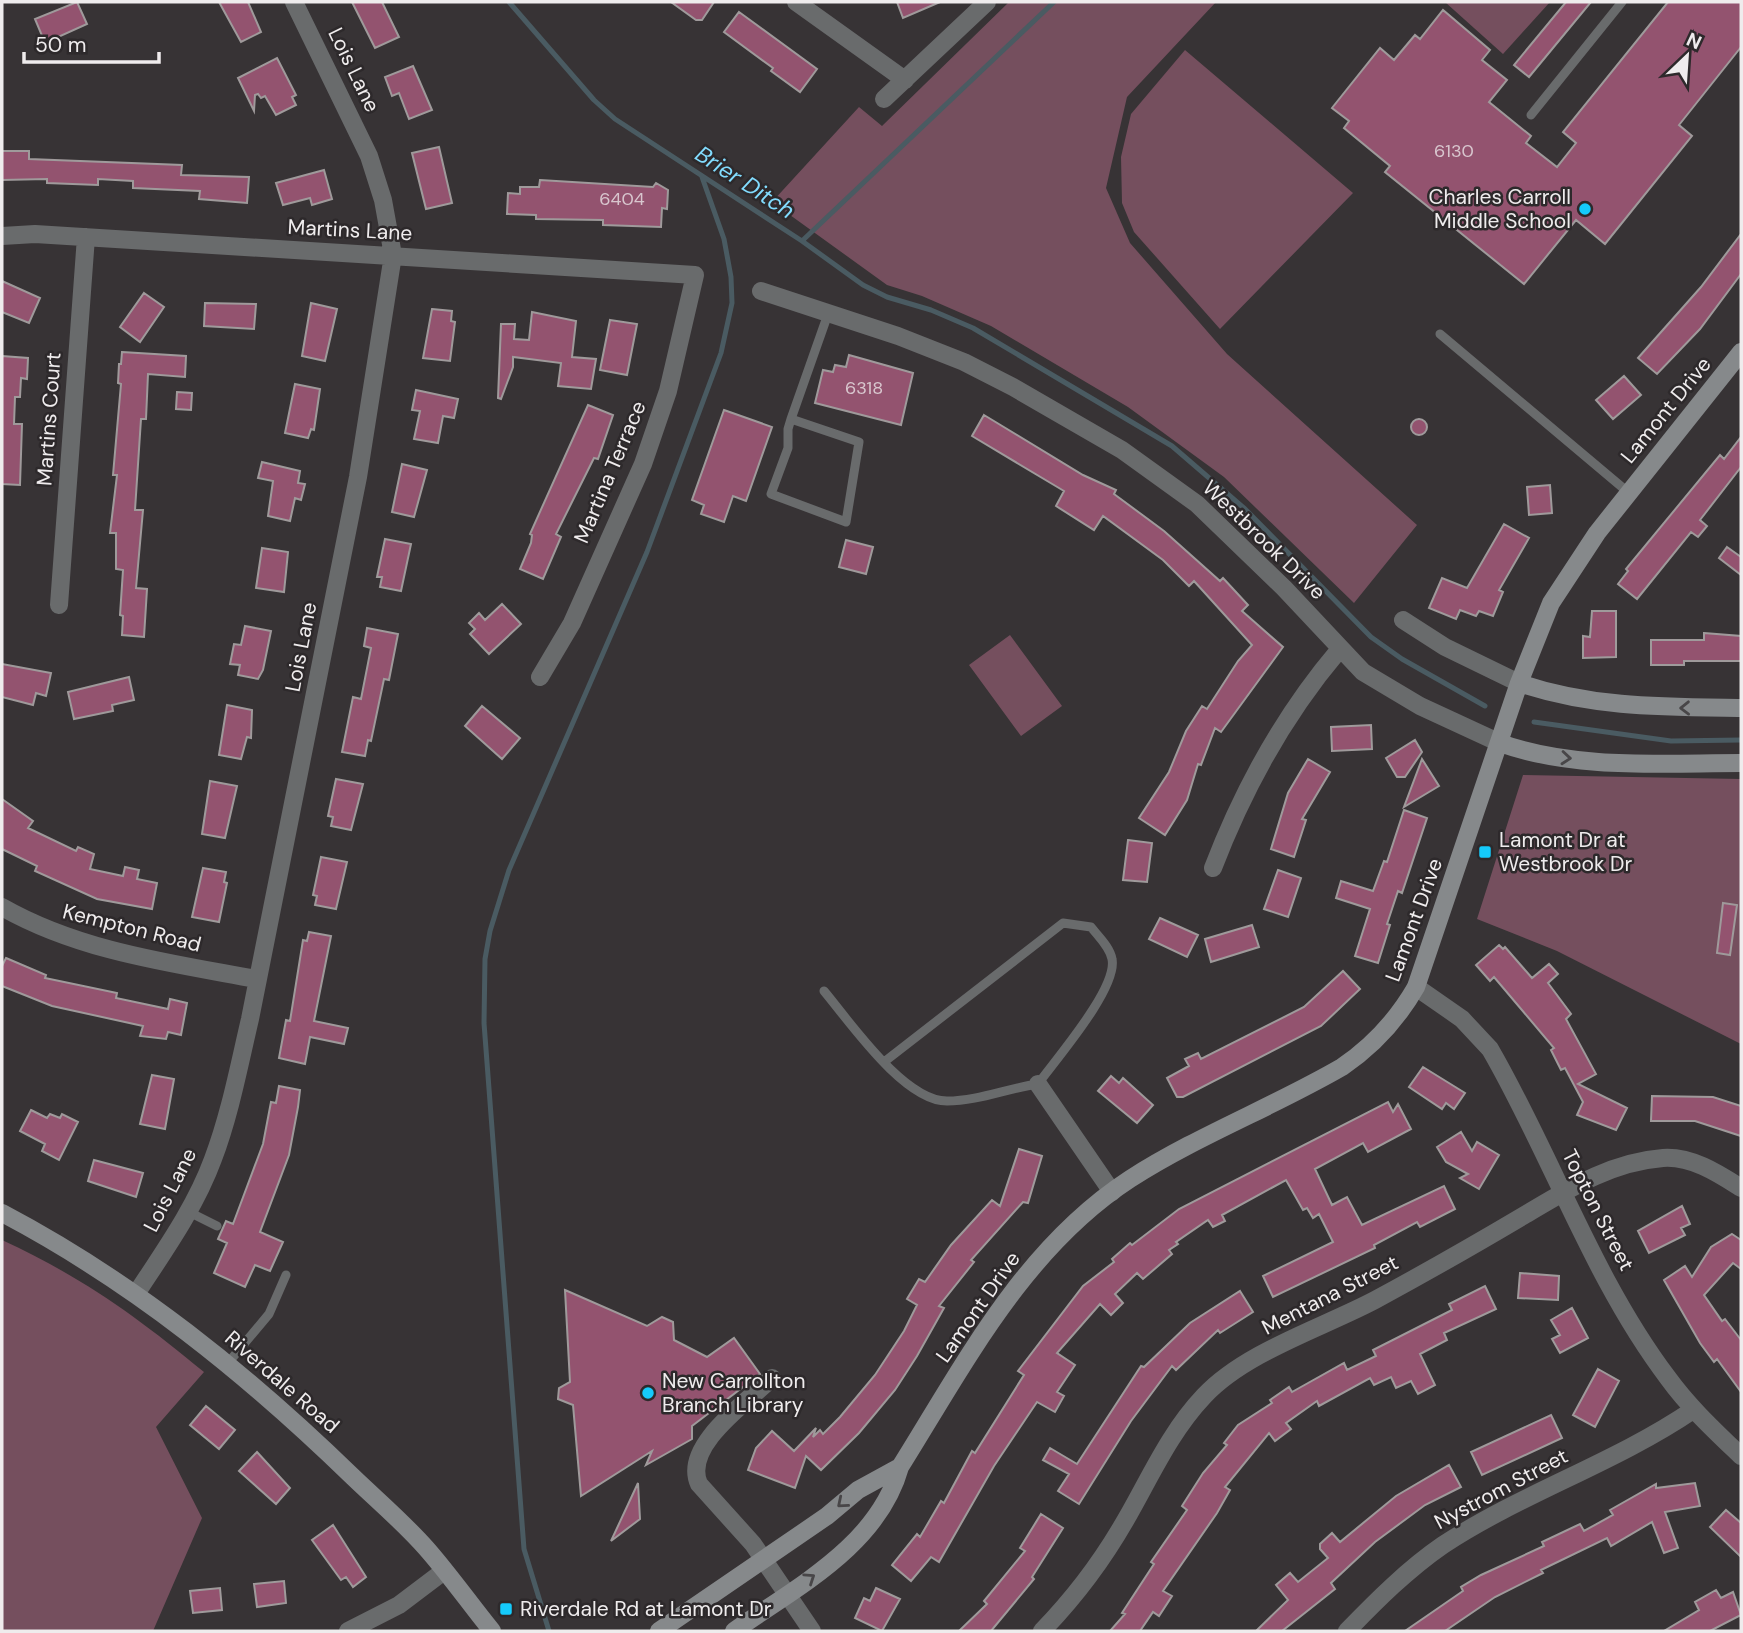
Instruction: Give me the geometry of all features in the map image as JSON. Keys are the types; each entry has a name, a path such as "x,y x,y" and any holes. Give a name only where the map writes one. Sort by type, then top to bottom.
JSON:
{"street":[{"name":"Lois Lane","path":"136,1294 187,1211 209,1168 224,1124 257,979 358,477 393,255 383,200 369,156 294,2"},
{"path":"796,2 905,80"},
{"path":"884,99 987,2"},
{"name":"Martins Lane","path":"2,236 35,234 695,275"},
{"name":"Martins Court","path":"59,605 86,237"},
{"name":"Martina Terrace","path":"540,677 572,623 643,464 668,391 695,275"},
{"name":"Westbrook Drive","path":"761,290 898,336 964,362 1122,450 1205,512 1284,588 1339,650 1376,681 1456,724 1500,743 1548,757 1741,763"},
{"name":"Lamont Drive","path":"734,1631 829,1565 858,1539 887,1501 900,1467 1022,1278 1046,1250 1112,1192 1144,1171 1342,1067 1389,1027 1416,987 1519,683 1552,603 1597,533 1741,352"},
{"path":"1403,620 1457,653 1519,683 1590,701 1672,708 1741,708"},
{"path":"1213,868 1234,815 1261,760 1304,691 1339,650"},
{"name":"Kempton Road","path":"2,907 34,925 66,938 257,979"},
{"name":"Topton Street","path":"1416,987 1462,1019 1490,1049 1626,1314 1667,1377 1693,1410 1741,1456"},
{"path":"1038,1084 1112,1192"},
{"name":"Mentana Street","path":"1042,1631 1101,1560 1155,1464 1205,1394 1258,1358 1374,1300 1562,1191 1631,1163 1663,1158 1692,1163 1719,1174 1741,1188"},
{"name":"Riverdale Road","path":"2,1213 73,1252 136,1294 228,1363 305,1429 397,1518 492,1631"},
{"path":"772,1378 705,1442 694,1467 699,1484 734,1520 812,1631"},
{"name":"Nystrom Street","path":"1347,1631 1419,1563 1443,1545 1504,1510 1667,1428 1693,1410"},
{"name":"Lamont Drive","path":"659,1631 827,1516 858,1490 900,1467"},
{"path":"348,1631 399,1605 444,1571"}],"lane":[{"path":"1531,115 1622,2"},
{"path":"791,419 859,442 846,522 771,494 789,448 788,429 791,419 828,314"},
{"path":"1440,334 1629,493"},
{"path":"824,991 884,1062 915,1090 946,1101 1038,1084 1095,1007 1111,975 1113,960 1091,927 1063,923 884,1062"},
{"path":"187,1211 217,1226"},
{"path":"228,1363 269,1314 286,1275"}],"shaded area":[{"path":"1009,2 1216,2 1127,97 1106,188 1130,243 1227,354 1417,525 1354,603 1224,477 1128,407 991,326 922,296 887,285 772,202 859,107 882,126"},
{"path":"1445,2 1550,2 1503,54"},
{"path":"1185,50 1353,193 1220,329 1134,232 1122,203 1121,157 1131,114"},
{"path":"1010,635 1062,706 1021,736 969,665"},
{"path":"1523,775 1741,779 1741,1044 1557,951 1477,919"},
{"path":"2,1240 83,1283 155,1333 204,1372 156,1427 202,1518 153,1631 2,1631"}],"building":[{"path":"77,2 87,24 45,43 35,19"},
{"path":"219,2 248,2 261,32 241,42"},
{"path":"352,2 382,2 399,37 375,48"},
{"path":"671,2 714,2 702,20 696,20"},
{"path":"897,2 940,2 903,18"},
{"path":"1566,2 1591,2 1529,77 1514,65"},
{"path":"1668,2 1741,2 1741,47 1679,125 1692,136 1605,244 1576,220 1524,284 1385,172 1390,166 1344,128 1349,121 1332,108 1380,48 1394,60 1415,35 1420,39 1443,10 1490,50 1482,60 1507,80 1489,102 1531,136 1526,143 1557,167 1576,143 1563,132"},
{"path":"739,12 817,69 800,92 771,71 773,68 724,32"},
{"path":"277,58 296,95 292,97 296,105 276,115 265,96 261,98 258,94 255,95 254,111 238,78"},
{"path":"413,66 432,110 409,119 399,93 392,96 385,77"},
{"path":"439,147 452,203 426,209 412,153"},
{"path":"2,151 29,151 29,159 182,165 181,175 249,177 247,203 199,199 200,191 133,188 133,181 98,179 98,185 47,183 47,179 2,180"},
{"path":"324,170 332,199 312,205 310,198 283,205 276,183"},
{"path":"540,180 653,187 656,183 668,190 667,209 662,208 661,227 603,225 603,220 536,219 536,215 507,214 508,193 520,194 520,187 539,187"},
{"path":"1741,234 1741,274 1700,329 1657,374 1638,358 1701,287"},
{"path":"2,281 40,298 29,323 2,312"},
{"path":"144,293 164,307 140,342 120,327"},
{"path":"205,303 256,304 254,329 204,326"},
{"path":"311,303 337,309 325,361 302,356"},
{"path":"432,309 452,311 451,321 455,322 450,361 423,358"},
{"path":"532,312 576,321 572,357 596,359 591,389 558,386 561,363 513,357 513,367 501,399 498,398 501,324 515,324 514,339 529,340"},
{"path":"610,320 637,324 627,375 600,370"},
{"path":"122,352 186,356 185,377 148,374 146,419 141,419 135,510 143,510 136,588 147,589 144,637 122,635 123,616 120,615 123,570 116,569 116,533 110,533 117,475 113,475 121,384 118,383 119,364"},
{"path":"849,355 913,373 901,425 815,403 823,370 833,372 835,365 846,367"},
{"path":"2,356 28,358 27,379 21,378 20,397 15,397 14,424 22,424 20,485 2,484"},
{"path":"1624,376 1641,395 1613,419 1596,400"},
{"path":"295,384 320,389 314,430 311,429 308,438 285,433"},
{"path":"416,390 458,399 454,418 443,416 438,443 414,439 420,411 412,410"},
{"path":"177,392 192,393 191,410 176,409"},
{"path":"588,405 613,415 598,459 594,458 556,534 561,537 543,579 520,569 531,543 530,534"},
{"path":"724,410 772,427 746,501 733,496 724,522 701,514 704,505 692,500"},
{"path":"984,415 1083,475 1116,490 1114,494 1164,531 1220,581 1223,578 1248,605 1242,611 1283,647 1221,732 1215,728 1201,765 1198,764 1187,800 1165,835 1139,818 1169,772 1186,731 1202,706 1207,709 1238,661 1252,645 1194,581 1189,586 1163,560 1103,516 1094,530 1056,506 1064,491 972,436"},
{"path":"1419,419 1425,421 1425,433 1419,435 1413,433 1411,427 1413,421"},
{"path":"1741,437 1741,467 1700,520 1707,526 1698,537 1691,532 1637,599 1618,584 1628,571 1626,569 1720,455 1724,459"},
{"path":"262,462 300,471 298,483 305,484 301,500 295,498 290,521 268,516 273,481 258,478"},
{"path":"402,464 427,470 414,517 392,512"},
{"path":"1550,485 1552,513 1529,515 1527,487"},
{"path":"1504,524 1529,538 1499,590 1503,592 1493,616 1479,611 1476,616 1460,610 1456,619 1429,608 1442,578 1467,588"},
{"path":"385,539 411,544 401,591 380,587 382,577 377,577"},
{"path":"846,540 873,547 866,574 839,567"},
{"path":"1727,547 1741,557 1741,575 1719,558"},
{"path":"262,548 288,552 284,592 256,588"},
{"path":"502,604 521,624 489,654 470,634 475,629 469,623 479,613 485,620"},
{"path":"1592,611 1616,611 1616,657 1583,658 1583,636 1590,637"},
{"path":"245,626 271,631 263,670 258,679 238,675 240,665 230,664 234,644 241,645"},
{"path":"367,628 398,634 389,680 384,679 371,741 368,740 365,756 342,752 353,697 361,699 371,648 364,646"},
{"path":"1704,633 1741,636 1741,661 1684,661 1684,665 1651,665 1651,640 1704,640"},
{"path":"2,664 51,673 46,696 36,693 33,705 2,697"},
{"path":"129,677 134,700 112,705 113,711 74,719 68,692"},
{"path":"227,705 252,710 251,738 247,737 241,759 219,755"},
{"path":"482,706 520,738 502,759 465,726"},
{"path":"1371,725 1372,749 1332,751 1331,727"},
{"path":"1415,740 1422,752 1405,777 1397,777 1386,758"},
{"path":"1308,759 1330,772 1302,819 1306,820 1294,857 1271,849 1288,793"},
{"path":"1422,759 1439,786 1404,807"},
{"path":"336,779 363,784 351,830 331,826 333,817 328,816"},
{"path":"210,781 237,786 225,838 202,834"},
{"path":"2,799 33,821 28,828 76,851 78,847 94,854 90,869 123,876 125,867 139,870 137,879 157,883 152,909 97,899 35,871 37,866 2,849"},
{"path":"1404,810 1427,818 1402,893 1398,891 1378,963 1355,956 1370,909 1336,898 1341,881 1373,891 1384,861 1387,862"},
{"path":"1128,840 1152,843 1147,882 1123,880"},
{"path":"321,857 347,862 336,909 315,905 317,896 313,895"},
{"path":"203,868 226,872 224,882 227,883 219,922 192,917"},
{"path":"1278,870 1301,878 1288,917 1264,909"},
{"path":"1723,903 1737,905 1730,955 1717,953"},
{"path":"1160,918 1198,935 1187,957 1149,939"},
{"path":"1252,925 1259,947 1211,962 1205,939"},
{"path":"309,932 331,936 314,1021 348,1028 344,1044 310,1037 305,1064 279,1058 286,1020 290,1021 303,940 307,941"},
{"path":"1499,945 1503,949 1505,947 1532,978 1549,964 1558,974 1548,983 1571,1014 1566,1019 1596,1074 1578,1084 1627,1108 1616,1130 1577,1115 1583,1102 1565,1068 1561,1070 1551,1050 1554,1048 1494,977 1490,981 1476,965"},
{"path":"6,958 46,975 45,978 117,993 116,998 168,1009 170,999 187,1003 181,1035 168,1032 166,1039 140,1036 143,1026 52,1006 2,986 2,966"},
{"path":"1343,971 1360,989 1321,1026 1183,1097 1177,1097 1167,1078 1189,1066 1185,1059 1198,1053 1201,1059 1304,1007"},
{"path":"1423,1067 1465,1093 1454,1109 1446,1103 1442,1109 1409,1087"},
{"path":"152,1075 174,1079 165,1129 140,1124"},
{"path":"1111,1076 1119,1083 1123,1078 1153,1105 1137,1123 1098,1091"},
{"path":"279,1086 300,1090 298,1107 289,1155 260,1232 283,1242 270,1271 255,1265 245,1287 214,1273 227,1243 218,1239 226,1221 233,1224 263,1144 271,1102 276,1103"},
{"path":"1652,1096 1713,1097 1741,1106 1741,1136 1695,1121 1651,1121"},
{"path":"1388,1102 1393,1112 1398,1104 1411,1129 1368,1152 1363,1143 1315,1169 1332,1205 1347,1197 1362,1225 1444,1186 1455,1209 1420,1227 1417,1222 1374,1245 1375,1248 1273,1297 1263,1276 1333,1242 1319,1214 1313,1218 1307,1208 1303,1210 1286,1180 1222,1215 1225,1221 1213,1227 1208,1220 1176,1242 1178,1244 1169,1250 1172,1254 1143,1279 1137,1273 1115,1294 1123,1303 1111,1315 1100,1304 1057,1353 1075,1365 1057,1392 1064,1396 1055,1412 1037,1402 994,1466 939,1562 931,1557 911,1581 892,1565 917,1534 920,1537 941,1501 944,1503 972,1451 975,1453 1024,1375 1018,1371 1083,1286 1114,1262 1112,1259 1130,1243 1132,1245 1179,1209"},
{"path":"31,1110 47,1118 50,1114 60,1118 62,1114 78,1122 59,1160 42,1151 45,1144 20,1131"},
{"path":"1461,1132 1472,1151 1477,1142 1499,1155 1479,1189 1460,1178 1468,1174 1446,1162 1437,1147"},
{"path":"1019,1149 1042,1156 1028,1203 1023,1202 971,1260 974,1262 939,1306 944,1308 895,1390 859,1433 821,1470 806,1456 795,1488 748,1470 756,1448 772,1431 794,1451 816,1428 813,1437 820,1430 823,1434 840,1417 875,1375 904,1331 917,1305 907,1299 919,1279 925,1282 951,1245 992,1200 1000,1206"},
{"path":"94,1160 143,1173 136,1197 88,1181"},
{"path":"1682,1206 1690,1224 1681,1228 1685,1235 1649,1253 1638,1231"},
{"path":"1732,1234 1741,1240 1741,1269 1733,1263 1704,1295 1722,1321 1725,1319 1741,1340 1741,1392 1717,1359 1714,1362 1700,1343 1664,1280 1685,1266 1692,1277 1711,1247"},
{"path":"1520,1273 1559,1276 1558,1300 1518,1298"},
{"path":"1485,1286 1496,1309 1444,1333 1447,1340 1420,1354 1435,1385 1418,1394 1411,1381 1396,1388 1391,1377 1374,1385 1370,1378 1319,1406 1317,1401 1286,1423 1291,1429 1275,1441 1269,1433 1225,1487 1230,1490 1217,1513 1163,1591 1172,1596 1159,1616 1153,1612 1140,1631 1110,1631 1125,1614 1122,1613 1154,1564 1151,1562 1187,1510 1182,1506 1203,1473 1227,1445 1224,1443 1238,1425 1272,1403 1270,1400 1289,1387 1292,1392 1344,1363 1347,1370 1376,1356 1373,1350 1452,1310 1449,1304"},
{"name":"New Carrollton Branch Library","path":"565,1290 647,1326 662,1317 673,1322 674,1340 707,1357 734,1338 760,1374 692,1426 692,1439 646,1465 652,1451 581,1496 573,1405 558,1399 559,1388 570,1382"},
{"path":"1240,1291 1253,1312 1220,1333 1218,1330 1176,1370 1172,1366 1131,1421 1079,1504 1058,1491 1069,1474 1043,1460 1050,1448 1077,1464 1141,1366 1144,1367 1190,1323"},
{"path":"1572,1308 1588,1338 1560,1353 1552,1339 1560,1335 1551,1320"},
{"path":"1598,1369 1619,1381 1595,1427 1573,1415"},
{"path":"206,1406 235,1430 219,1449 190,1425"},
{"path":"1551,1415 1562,1438 1482,1475 1471,1452"},
{"path":"257,1452 290,1488 276,1504 239,1471"},
{"path":"1449,1465 1461,1487 1425,1505 1375,1542 1331,1583 1335,1589 1282,1631 1256,1631 1288,1600 1276,1585 1290,1573 1298,1582 1328,1558 1320,1549 1320,1544 1332,1533 1340,1542 1396,1496"},
{"path":"638,1483 640,1519 611,1541"},
{"path":"1695,1483 1700,1506 1665,1512 1678,1548 1664,1553 1652,1522 1611,1546 1607,1538 1541,1570 1543,1573 1495,1597 1445,1631 1405,1631 1463,1591 1461,1587 1544,1546 1542,1542 1580,1524 1584,1531 1613,1515 1610,1510 1656,1484 1656,1488"},
{"path":"1726,1510 1741,1523 1741,1557 1710,1527"},
{"path":"1041,1514 1063,1528 1032,1577 1034,1579 991,1631 959,1631 987,1604 984,1601 1025,1551 1020,1548"},
{"path":"333,1525 366,1577 353,1587 346,1577 341,1580 312,1540"},
{"path":"284,1581 286,1603 257,1607 254,1584"},
{"path":"220,1588 222,1610 193,1613 190,1591"},
{"path":"876,1588 900,1599 882,1631 855,1618 864,1598 870,1601"},
{"path":"1716,1590 1721,1598 1733,1592 1741,1615 1710,1631 1664,1631 1699,1610 1695,1602"}],"waterway":[{"name":"Brier Ditch","path":"509,2 594,100 615,119 802,241 1054,2"},
{"path":"549,1631 524,1549 484,1023 485,959 490,931 509,870 647,552 721,353 732,303 731,277 724,239 702,177"},
{"path":"802,241 863,285 887,297 931,310 973,328 1172,446 1245,509 1371,637 1402,659 1485,706"},
{"path":"1534,722 1671,741 1741,740"}],"place":[{"name":"Charles Carroll Middle School","path":"1585,209"},
{"name":"Lamont Dr at Westbrook Dr","path":"1485,852"},
{"name":"New Carrollton Branch Library","path":"648,1393"},
{"name":"Riverdale Rd at Lamont Dr","path":"506,1609"}]}
